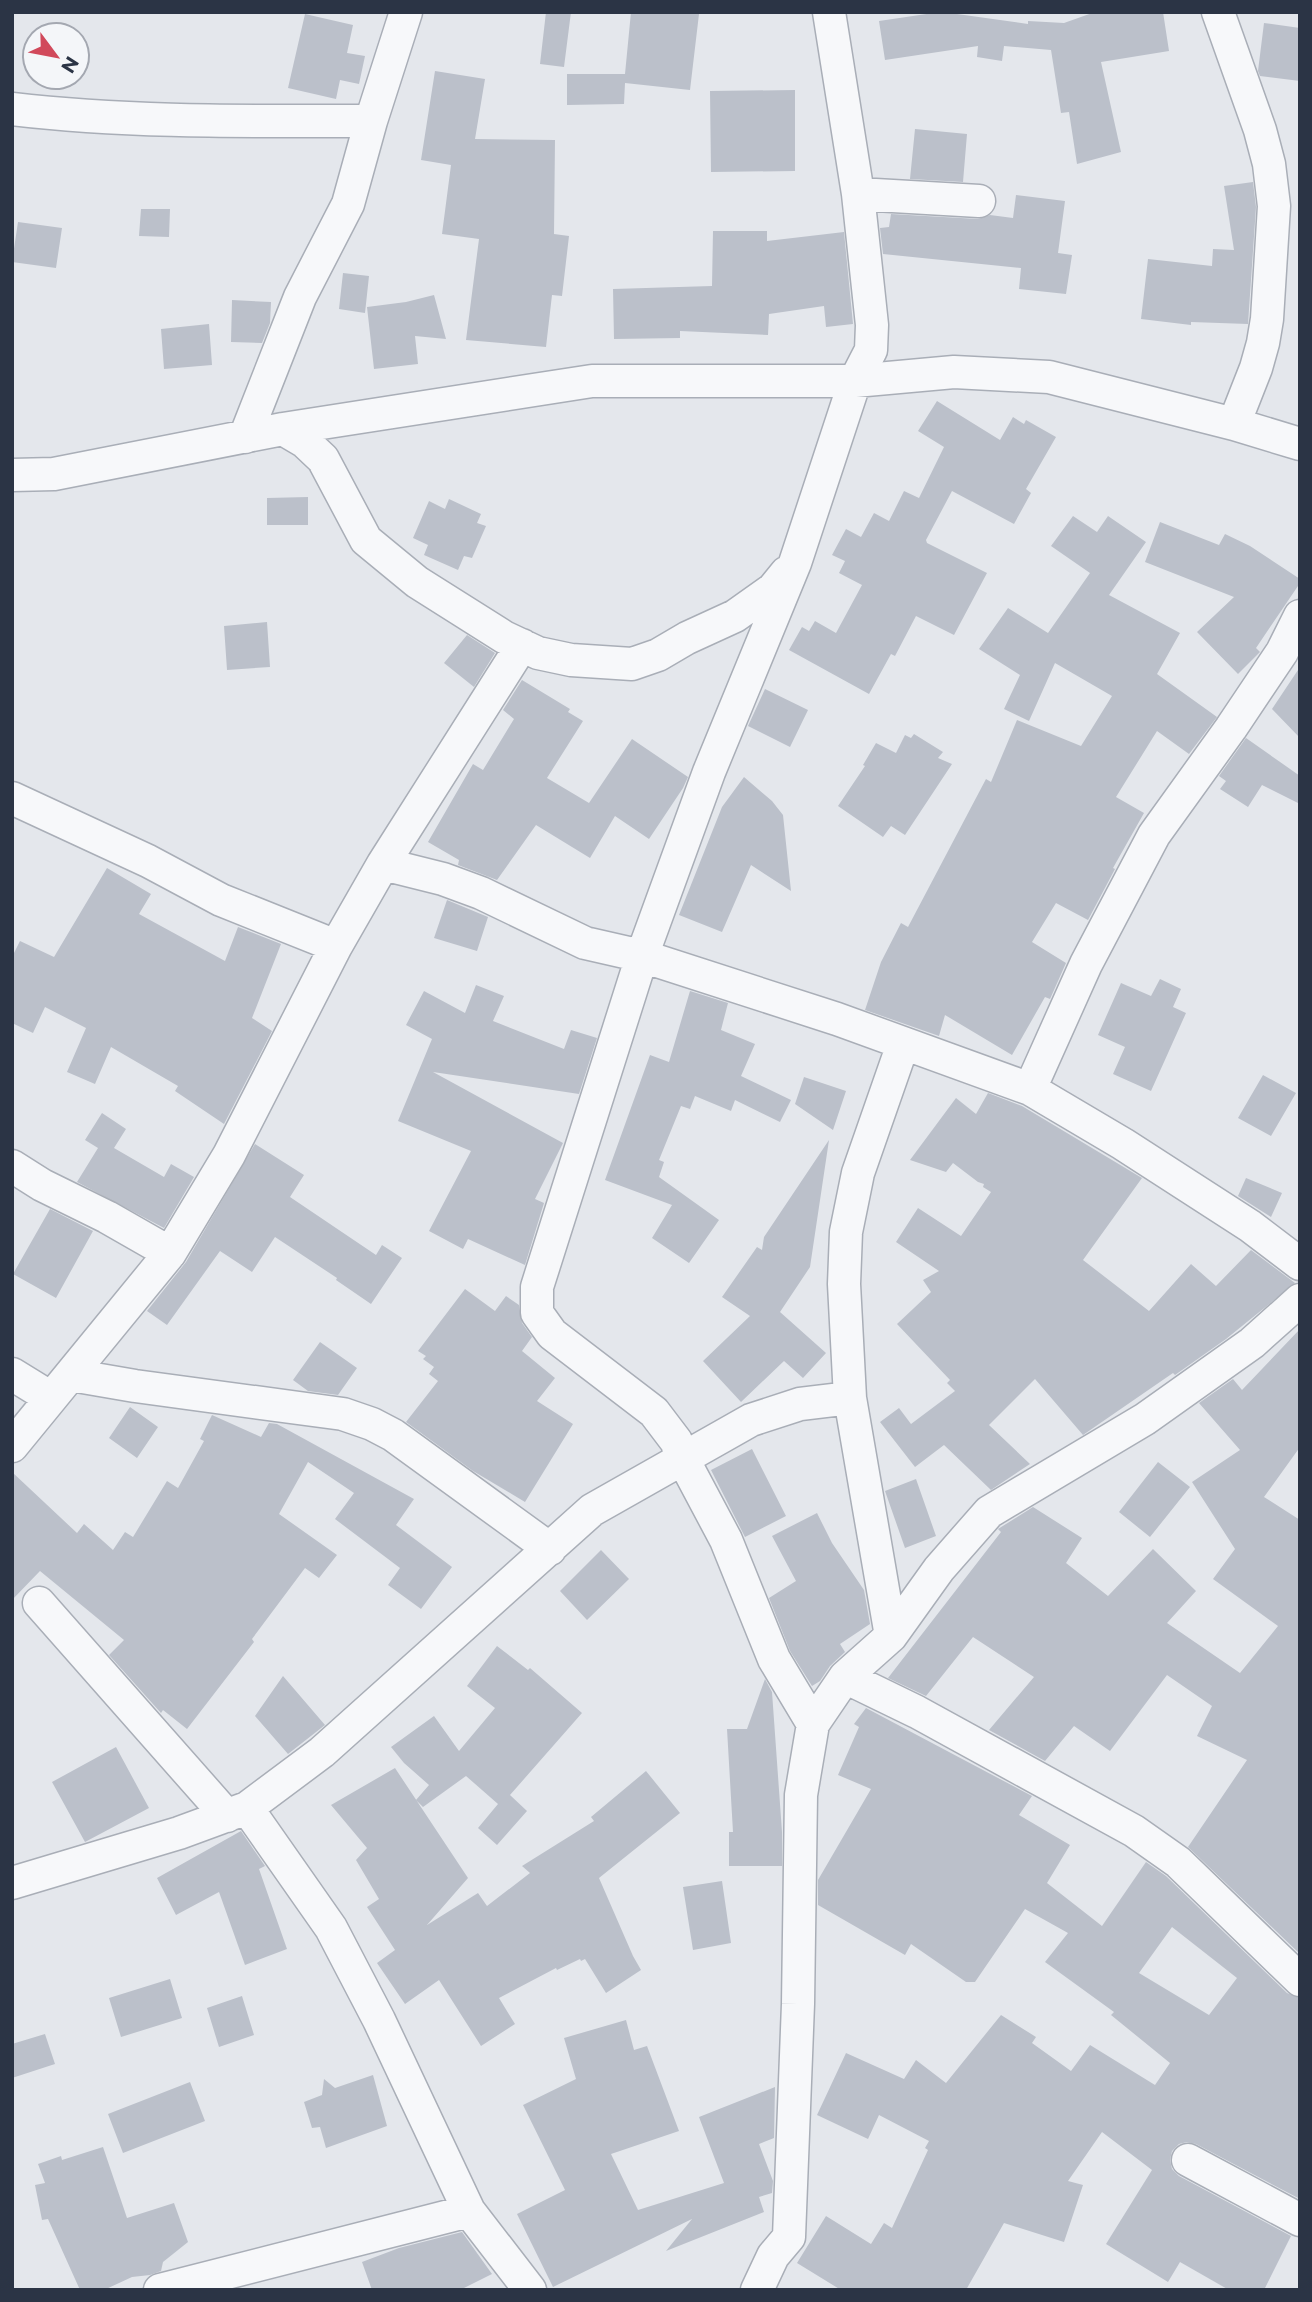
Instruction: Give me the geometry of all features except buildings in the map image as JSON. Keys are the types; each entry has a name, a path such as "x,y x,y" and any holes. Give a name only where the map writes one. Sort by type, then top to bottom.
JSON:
{"street":[{"path":"245,437 300,297 348,204 371,121 407,12"},
{"path":"813,1724 774,1659 726,1540 676,1441 654,1412 552,1334 537,1313 537,1287 642,956 709,772 795,563 855,381 871,350 872,325 858,194 829,12"},
{"path":"1218,12 1260,130 1269,164 1274,206 1265,331 1256,368 1234,424"},
{"path":"12,109 192,120 371,121"},
{"path":"858,194 979,201"},
{"path":"12,475 54,474 283,429 592,381 855,381 954,372 1049,377 1234,424 1300,444"},
{"path":"283,429 305,442 323,459 366,540 417,582 538,653 571,660 632,664 658,655 735,616 773,589 795,563"},
{"path":"1030,1089 1086,964 1154,835 1282,652 1300,616"},
{"path":"12,1446 170,1253 229,1155 336,946 383,864 522,645"},
{"path":"12,798 148,861 221,900 336,946"},
{"path":"383,864 443,879 481,893 585,943 642,956 837,1019 1030,1089 1123,1144 1250,1226 1300,1264"},
{"path":"891,1636 850,1398 844,1284 846,1232 858,1172 902,1044"},
{"path":"12,1166 42,1185 107,1217 170,1253"},
{"path":"757,2290 773,2256 789,2237 798,2004 801,1795 813,1724 845,1677 891,1636 939,1569 989,1512 1145,1419 1252,1343 1300,1300"},
{"path":"12,1374 61,1386 135,1386 343,1414 393,1435 550,1549"},
{"path":"12,1883 180,1833 237,1812 322,1752 592,1510 751,1420 800,1404 850,1398"},
{"path":"39,1603 237,1812 331,1928 379,2020 469,2211 530,2290"},
{"path":"845,1677 917,1712 1134,1831 1178,1862 1300,1980"},
{"path":"1188,2160 1300,2220"},
{"path":"160,2290 469,2211"}]}
